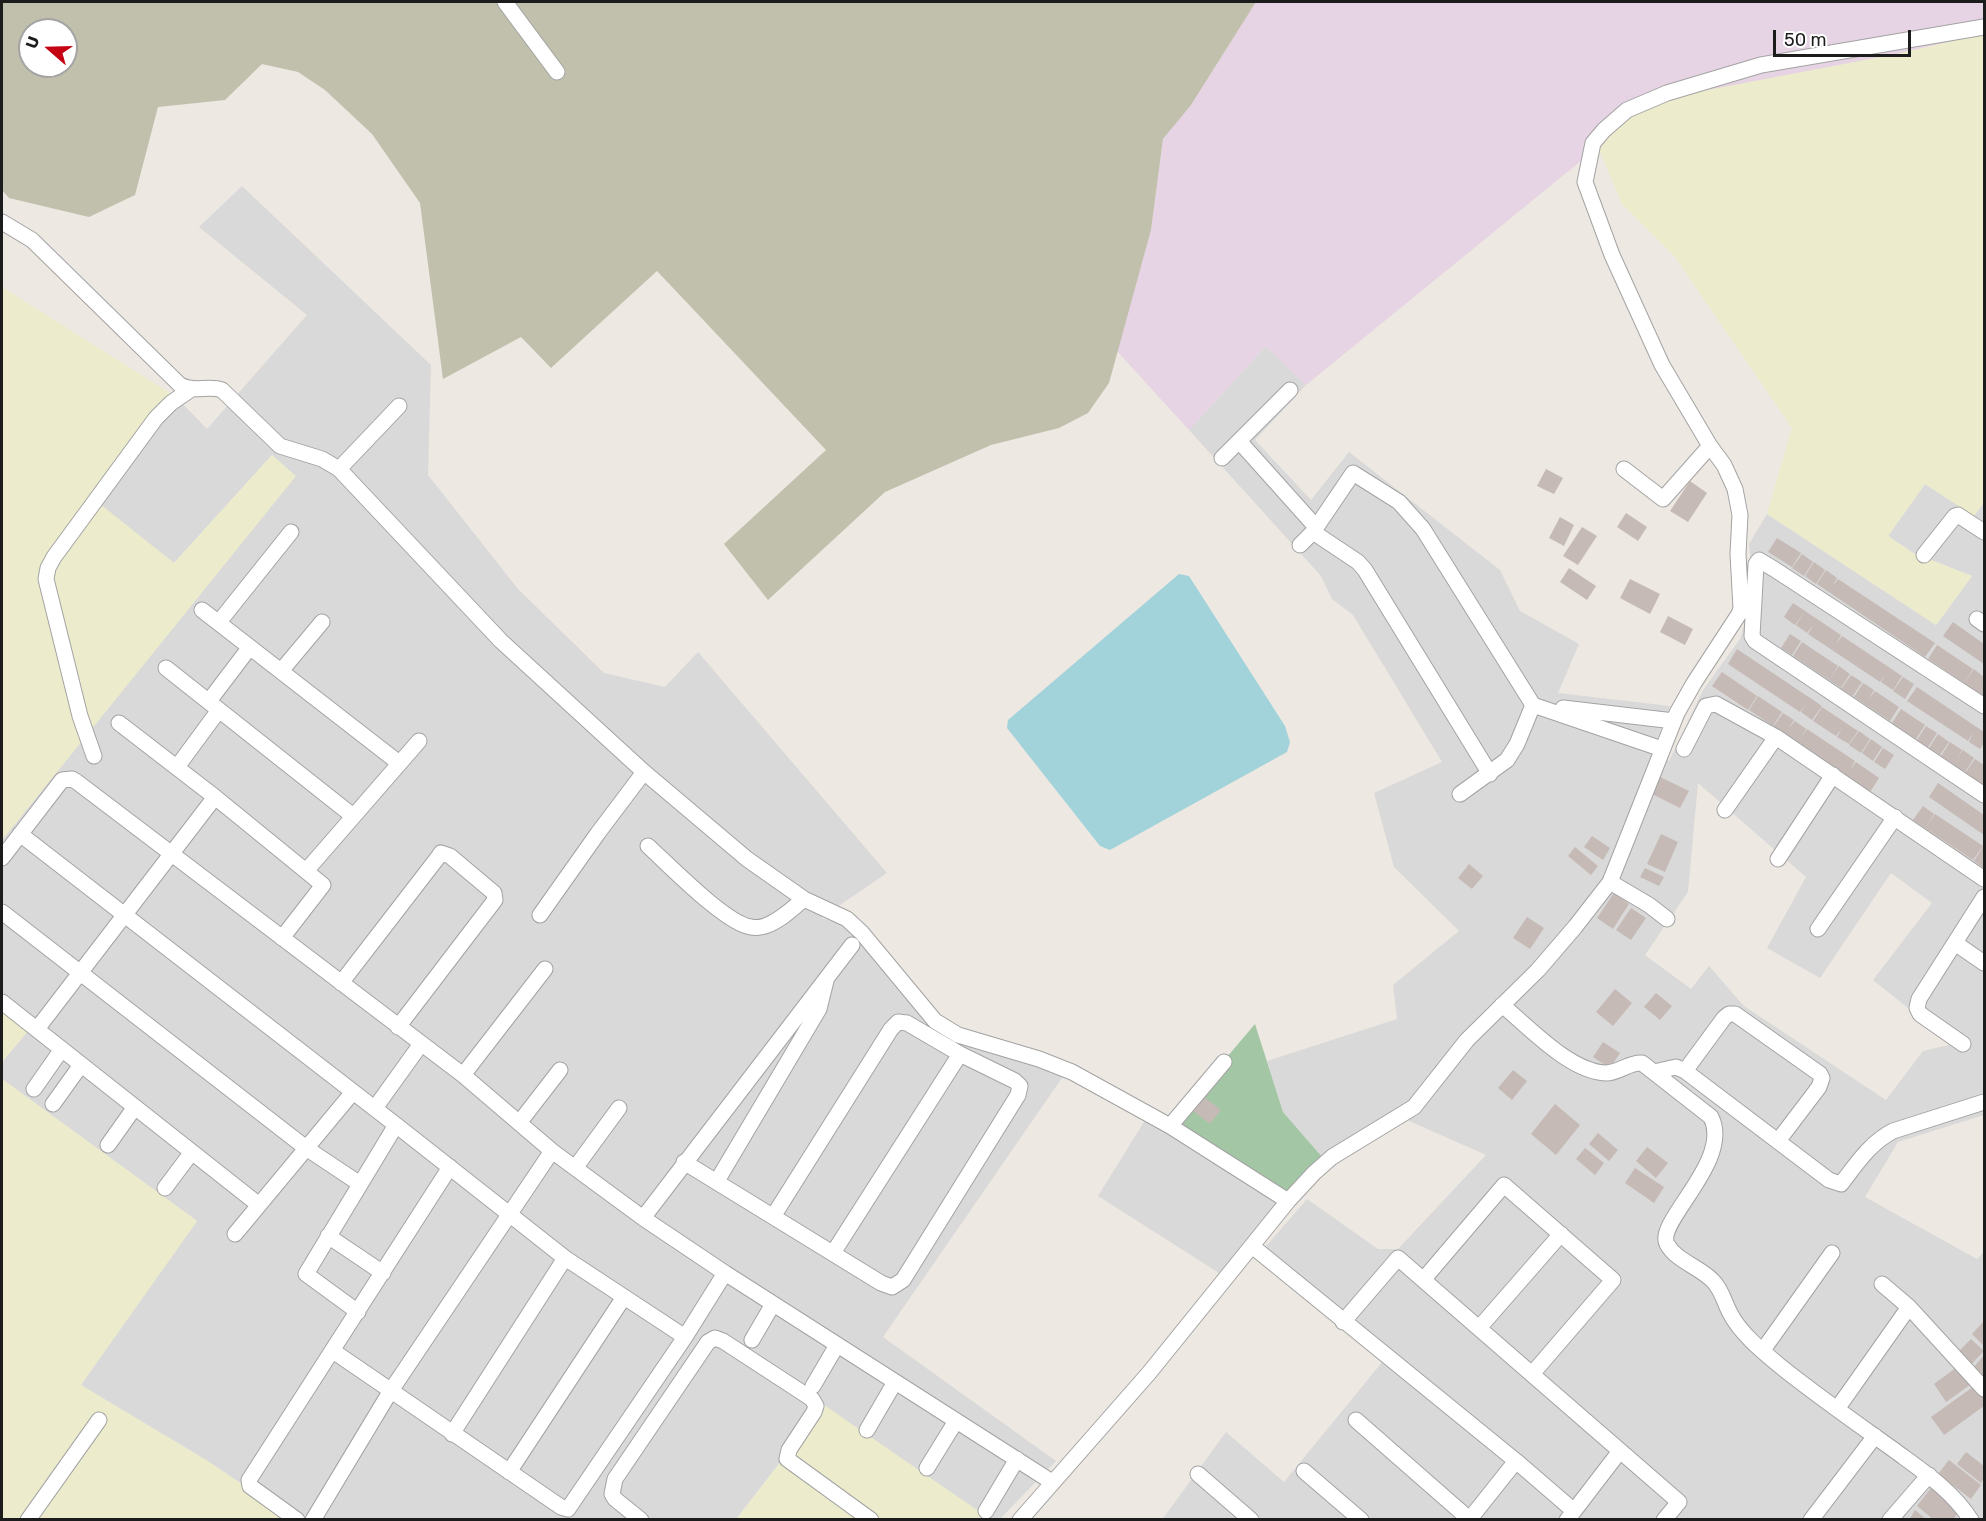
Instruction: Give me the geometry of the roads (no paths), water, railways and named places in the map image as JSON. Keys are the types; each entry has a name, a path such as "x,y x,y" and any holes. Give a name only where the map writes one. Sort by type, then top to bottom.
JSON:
{"street":[{"path":"505,2 557,72"},
{"path":"1020,1520 1149,1373 1288,1201 1332,1157 1414,1107 1467,1041 1538,970 1610,882 1674,721 1694,683 1737,619 1741,608 1738,572 1740,529 1735,489 1724,465 1710,446 1662,365 1612,255 1585,182 1593,143 1627,110 1667,93 1761,65 1984,27"},
{"path":"2,222 32,240 180,385 190,390"},
{"path":"94,756 80,716 46,574 54,557 156,418 171,403 190,390 215,388 222,390 280,446 322,459 339,469 501,641 644,772 747,859 804,899 847,919 862,933 935,1021 958,1035 1039,1059 1072,1072 1170,1126 1288,1201"},
{"path":"1222,458 1290,390"},
{"path":"339,469 399,405"},
{"path":"1239,441 1315,530 1358,562 1365,570 1490,774"},
{"path":"1624,469 1663,499 1710,446"},
{"path":"1300,545 1315,530 1353,473 1400,502 1423,529 1533,705 1662,749"},
{"path":"1924,555 1955,516 1958,515 1984,532"},
{"path":"219,622 291,531"},
{"path":"1984,706 1774,569 1759,560 1756,564 1752,636 1755,641 1984,795"},
{"path":"202,610 399,763"},
{"path":"281,671 322,622"},
{"path":"177,767 250,647"},
{"path":"166,668 353,816"},
{"path":"1684,748 1706,706 1712,703 1776,737 1984,879"},
{"path":"1533,705 1674,721"},
{"path":"1461,794 1507,760 1517,744 1533,705"},
{"path":"119,723 214,796 323,886 282,938"},
{"path":"1725,810 1776,737"},
{"path":"306,871 419,741"},
{"path":"540,915 644,772"},
{"path":"1778,859 1833,775"},
{"path":"2,858 62,780 72,779 462,1075 552,1151 643,1218 1052,1482"},
{"path":"37,1029 214,796"},
{"path":"1818,929 1895,817"},
{"path":"20,834 375,1108 508,1215 565,1258 684,1337"},
{"path":"648,846 707,900 735,920 751,927 766,926 804,899"},
{"path":"341,983 441,853 450,856 494,893 495,900 398,1026"},
{"path":"1610,882 1649,905 1667,919"},
{"path":"1963,1044 1920,1014 1917,1008 1919,999 1984,897"},
{"path":"2,912 306,1148 360,1185"},
{"path":"1955,943 1984,963"},
{"path":"643,1218 684,1161 852,945"},
{"path":"462,1075 545,969"},
{"path":"717,1181 819,1009 827,976"},
{"path":"2,1002 259,1205"},
{"path":"1502,1005 1576,1063 1599,1072 1610,1073 1642,1063 1711,1117 1716,1132 1715,1143 1702,1173 1668,1226 1666,1244 1713,1281 1737,1324 1778,1364 1929,1475 1957,1501 1969,1518"},
{"path":"1685,1071 1729,1014 1741,1016 1820,1074 1822,1078 1819,1087 1778,1142"},
{"path":"684,1161 881,1283 892,1287 903,1280 1018,1095 1020,1086 1015,1081 960,1054 907,1023 898,1022 891,1029 774,1215"},
{"path":"375,1108 421,1044"},
{"path":"34,1089 62,1049"},
{"path":"833,1253 960,1054"},
{"path":"1170,1126 1224,1062"},
{"path":"54,1104 81,1065"},
{"path":"1654,1072 1676,1067 1685,1071 1832,1182 1841,1184 1873,1143 1883,1136 1984,1102"},
{"path":"519,1123 560,1070"},
{"path":"235,1234 353,1092"},
{"path":"108,1145 135,1107"},
{"path":"575,1168 619,1108"},
{"path":"358,1312 306,1274 396,1125"},
{"path":"312,1520 390,1392 552,1151"},
{"path":"165,1188 192,1152"},
{"path":"297,1520 248,1484 450,1167"},
{"path":"1423,1280 1504,1185 1561,1234 1613,1280 1532,1374"},
{"path":"1479,1328 1561,1234"},
{"path":"328,1236 383,1272"},
{"path":"1252,1246 1516,1461 1570,1515 1620,1450"},
{"path":"1763,1350 1832,1252"},
{"path":"452,1434 565,1258"},
{"path":"1343,1322 1398,1258 1679,1502 1664,1520"},
{"path":"333,1351 452,1434 561,1507 568,1509 725,1273"},
{"path":"1882,1284 1909,1307 1984,1389"},
{"path":"509,1472 624,1297"},
{"path":"752,1340 773,1304"},
{"path":"1837,1409 1909,1307"},
{"path":"641,1520 615,1499 612,1494 615,1479 708,1342 715,1338 812,1399 816,1406 814,1412 789,1450 787,1459 871,1520"},
{"path":"813,1386 837,1345"},
{"path":"867,1430 895,1382"},
{"path":"28,1520 99,1420"},
{"path":"1356,1420 1469,1519 1516,1461"},
{"path":"927,1468 956,1421"},
{"path":"1811,1520 1875,1436"},
{"path":"986,1511 1017,1459"},
{"path":"1304,1471 1361,1520"},
{"path":"1198,1474 1251,1520"},
{"path":"1890,1520 1929,1475"}],"water":[{"path":"1179,574 1189,576 1285,726 1290,742 1287,752 1110,850 1100,846 1007,728 1008,720"}]}
